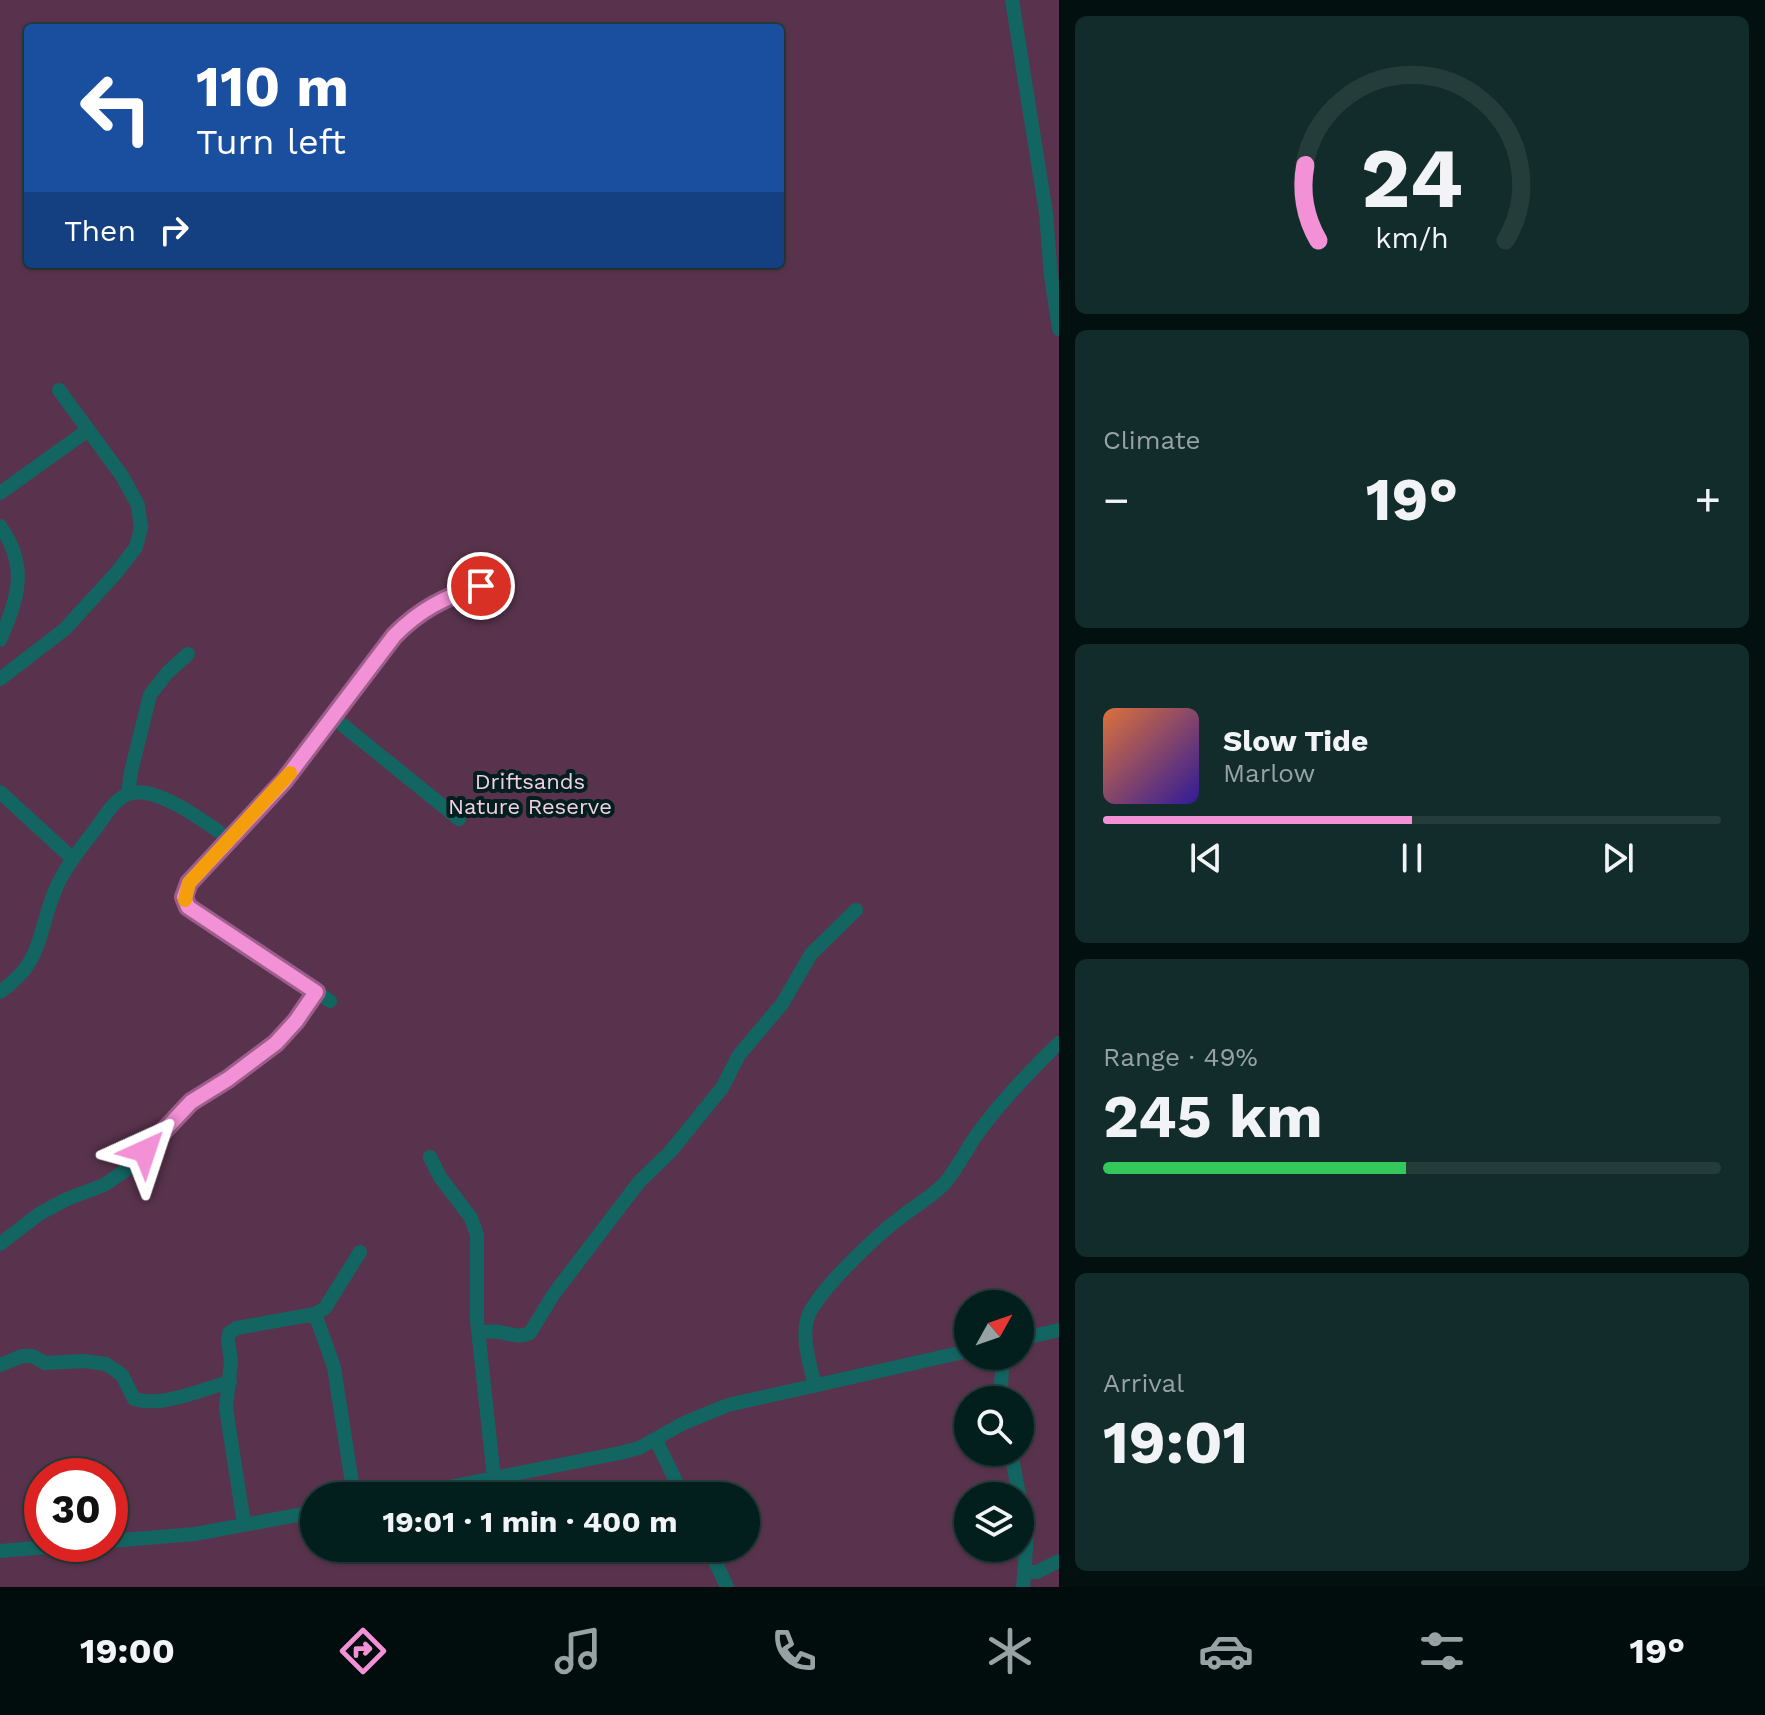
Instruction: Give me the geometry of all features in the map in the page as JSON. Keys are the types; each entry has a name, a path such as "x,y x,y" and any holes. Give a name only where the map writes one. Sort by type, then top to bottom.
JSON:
{"street":[{"path":"1012,0 1046,213 1059,329"},
{"path":"0,679 65,629 136,547 141,528 138,505 122,476 59,390"},
{"path":"0,493 88,430"},
{"path":"0,526 7,535 18,565 19,589 0,640"},
{"path":"330,1001 188,907 184,897 189,883 284,781 394,636 412,617 430,605 496,581"},
{"path":"128,793 150,695 167,673 188,654"},
{"path":"334,718 459,819"},
{"path":"0,792 73,859"},
{"path":"0,992 17,980 29,965 44,933 54,893 73,859 116,802 128,793 144,792 172,802 229,839"},
{"path":"480,1333 493,1329 517,1337 530,1333 553,1295 632,1191 670,1152 722,1088 739,1055 782,1004 811,954 856,910"},
{"path":"0,1244 39,1214 104,1185 129,1168 191,1102 276,1043 316,992"},
{"path":"815,1386 805,1333 809,1315 819,1299 865,1248 935,1193 1019,1081 1059,1043"},
{"path":"430,1157 440,1177 471,1218 477,1235 480,1333 494,1478"},
{"path":"244,1524 226,1408 230,1382 229,1333 237,1328 315,1314 325,1308 360,1252"},
{"path":"315,1314 334,1367 352,1482"},
{"path":"1034,1336 1059,1330"},
{"path":"474,1482 620,1453 656,1440 709,1412 954,1354"},
{"path":"0,1365 22,1356 32,1356 53,1364 84,1361 106,1364 122,1375 134,1399 144,1402 160,1401 230,1382"},
{"path":"656,1440 676,1482"},
{"path":"1014,1466 1027,1537 1024,1580"},
{"path":"128,1540 195,1534 300,1514"},
{"path":"0,1551 24,1549"},
{"path":"1024,1580 1059,1561"},
{"path":"715,1562 727,1587"}],"green space":[{"name":"Driftsands Nature Reserve","path":"0,0 1059,0 1059,1587 0,1587"}],"slow traffic":[{"path":"185,900 189,883 290,773"}],"route":[{"path":"145,1151 191,1102 276,1043 316,992 188,907 184,897 189,883 284,781 394,636 412,617 430,605 481,586"}]}
